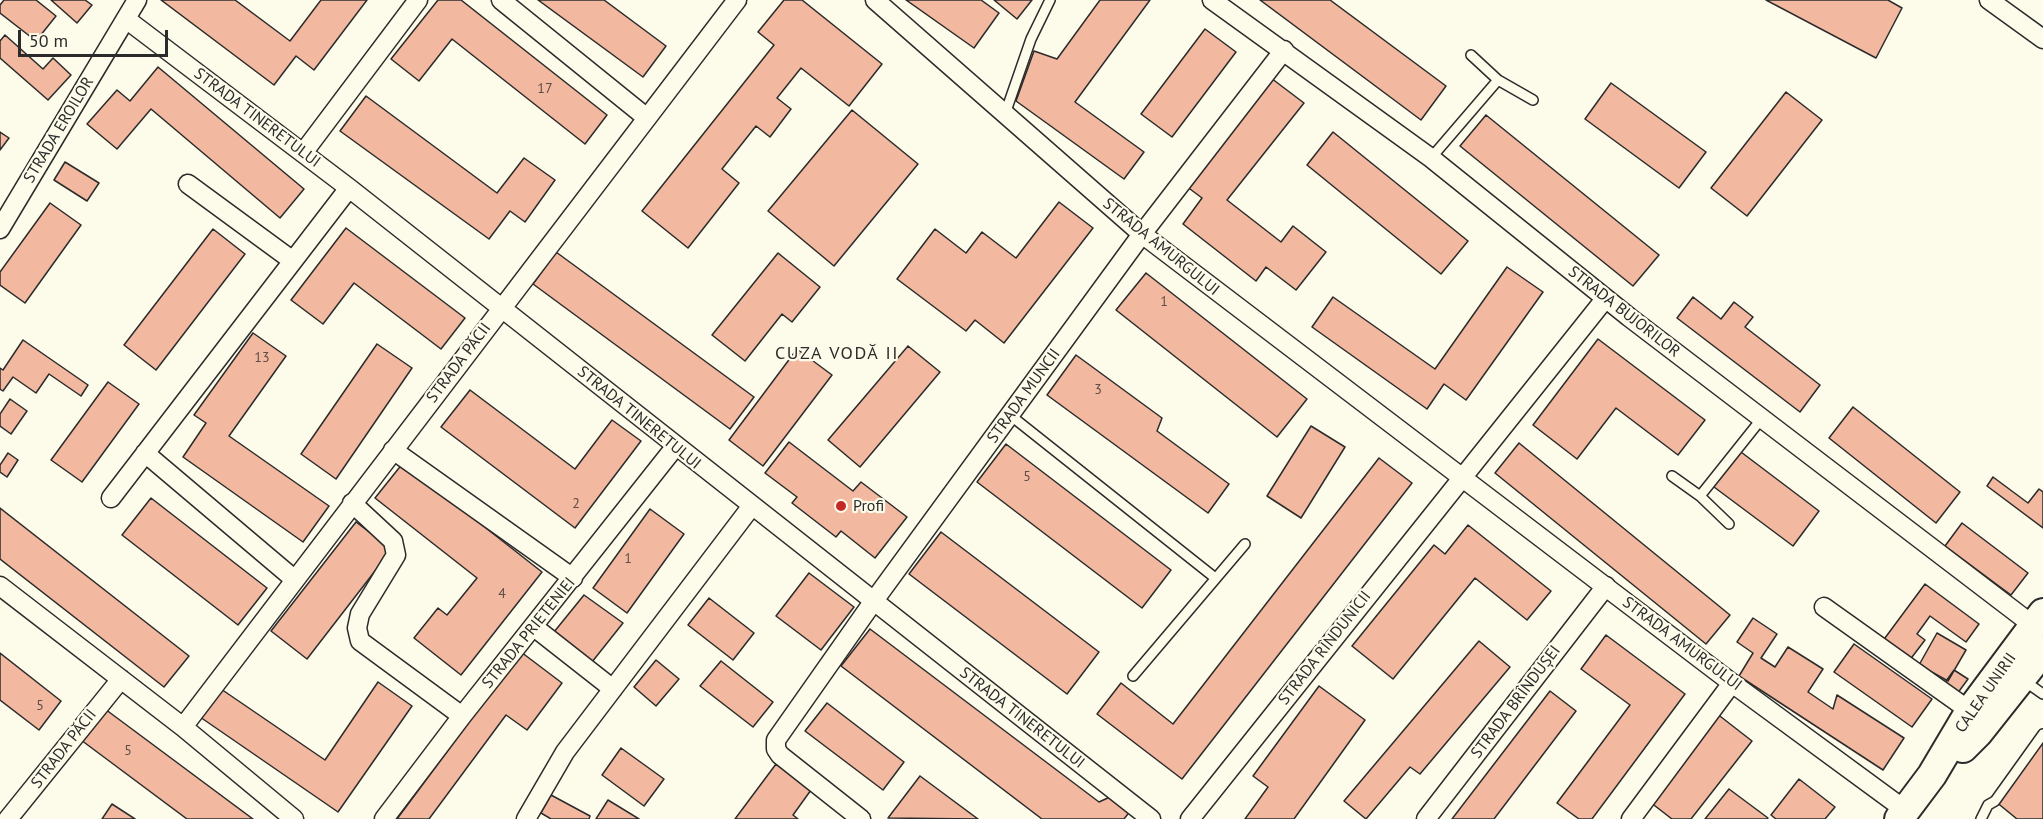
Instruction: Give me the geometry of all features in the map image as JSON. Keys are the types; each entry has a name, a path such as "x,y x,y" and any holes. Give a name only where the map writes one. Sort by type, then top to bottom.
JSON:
{"main road":[{"name":"CALEA UNIRII","path":"1932,775 2032,686 2040,630"},
{"name":"CALEA UNIRII","path":"1902,815 1932,775 1971,711 2040,630"}],"street":[{"name":"STRADA EROILOR","path":"0,229 137,0"},
{"path":"303,153 418,0"},
{"path":"501,0 647,118"},
{"name":"STRADA PĂCII","path":"183,727 737,0"},
{"name":"STRADA AMURGULUI","path":"875,0 1142,234 1606,586 1902,815"},
{"name":"STRADA BUJORILOR","path":"1212,0 1431,158 1605,298 2040,630"},
{"path":"1989,0 2043,39"},
{"name":"STRADA TINERETULUI","path":"126,19 349,188 751,507 1151,819"},
{"name":"STRADA MUNCII","path":"861,819 776,749 776,740 873,602 1142,234 1284,50"},
{"path":"188,184 293,261"},
{"path":"111,498 349,188"},
{"path":"1461,477 1605,298"},
{"name":"STRADA PRIETENIEI","path":"384,819 462,716 675,447"},
{"path":"393,450 573,578"},
{"path":"145,453 294,579"},
{"name":"STRADA RÎNDUNICII","path":"1190,819 1461,477"},
{"path":"352,503 393,541 396,555 360,614 357,628 360,641 462,716"},
{"path":"526,819 565,752 751,507"},
{"path":"0,586 183,727 294,819"},
{"name":"STRADA BRÎNDUȘEI","path":"1426,819 1606,586"},
{"path":"1824,607 1971,711"},
{"path":"534,627 613,689"},
{"name":"STRADA PĂCII","path":"8,819 121,679"},
{"path":"1631,819 1732,683"}],"lane":[{"path":"1005,114 1031,39 1050,0"},
{"path":"1471,55 1498,80 1533,100"},
{"path":"1431,158 1498,80"},
{"path":"1010,415 1214,577"},
{"path":"1700,496 1762,417"},
{"path":"1672,476 1700,496 1729,524"},
{"path":"1133,676 1214,577 1245,544"},
{"path":"1981,819 1988,805 1995,801 2043,734"}],"building":[{"path":"4,0 36,0 56,16 36,41 0,13 0,5"},
{"path":"51,0 85,0 92,5 77,23"},
{"path":"161,0 235,0 290,41 321,0 367,0 314,70 296,56 274,85"},
{"path":"438,0 461,0 607,115 585,144 452,39 419,81 391,59"},
{"path":"538,0 604,0 666,46 643,77"},
{"path":"784,0 802,0 882,64 849,106 801,68 777,98 791,109 770,137 756,126 722,169 739,183 688,248 642,211 774,45 758,32"},
{"path":"906,0 981,0 999,13 974,48"},
{"path":"994,0 1032,0 1017,19"},
{"path":"1100,0 1150,0 1075,102 1144,152 1124,179 1016,101 1034,51 1057,59"},
{"path":"1260,0 1330,0 1446,86 1421,120"},
{"path":"1766,0 1888,0 1902,8 1876,58"},
{"path":"1205,29 1236,52 1172,137 1141,114"},
{"path":"5,35 43,69 53,58 71,75 48,100 0,58 0,41"},
{"path":"158,67 304,189 280,218 151,109 117,149 87,124 117,90 130,101"},
{"path":"1267,75 1304,103 1227,200 1281,242 1293,226 1326,252 1296,290 1266,267 1256,281 1183,224 1202,198 1182,183"},
{"path":"1611,83 1706,152 1679,188 1585,119"},
{"path":"1786,92 1822,120 1747,216 1711,188"},
{"path":"366,96 497,193 524,158 555,180 525,222 510,211 489,239 340,131"},
{"path":"852,110 918,164 834,266 768,211"},
{"path":"1486,115 1659,255 1633,286 1460,146"},
{"path":"0,132 9,138 0,150"},
{"path":"1333,132 1468,241 1441,274 1307,165"},
{"path":"65,162 99,183 87,201 54,180"},
{"path":"1059,202 1093,228 1004,343 975,320 966,331 897,279 935,229 966,253 982,232 1016,258"},
{"path":"50,203 81,225 25,303 0,285 0,272"},
{"path":"346,228 465,318 441,349 354,283 323,324 291,300"},
{"path":"213,229 245,254 156,370 124,345"},
{"path":"556,252 754,397 730,429 533,284"},
{"path":"778,253 820,287 792,322 782,314 745,361 712,335"},
{"path":"1507,267 1543,292 1466,400 1444,384 1427,409 1312,327 1333,297 1435,369"},
{"path":"1146,273 1307,399 1277,437 1116,310"},
{"path":"1693,297 1721,319 1734,302 1753,317 1745,327 1820,385 1800,412 1677,318"},
{"path":"253,333 286,356 229,436 329,506 303,542 183,457 206,423 194,415"},
{"path":"1598,339 1705,420 1678,455 1616,408 1577,459 1533,425"},
{"path":"23,340 88,385 81,396 49,374 36,393 13,377 3,391 0,389 0,368 3,370"},
{"path":"377,344 412,368 336,479 301,454"},
{"path":"908,346 940,372 860,467 828,440"},
{"path":"797,349 832,375 763,466 729,440"},
{"path":"1076,355 1162,418 1157,431 1229,484 1208,513 1047,395"},
{"path":"108,382 139,404 82,482 51,460"},
{"path":"470,390 575,469 612,420 641,441 575,528 441,427"},
{"path":"10,399 27,411 11,434 0,426 0,414"},
{"path":"1853,407 1960,492 1936,523 1829,438"},
{"path":"1311,426 1345,447 1301,518 1267,496"},
{"path":"789,442 853,491 861,482 907,517 875,558 841,531 836,537 792,503 797,497 765,473"},
{"path":"1519,443 1730,615 1706,644 1495,473"},
{"path":"1006,444 1171,570 1142,608 977,482"},
{"path":"1737,449 1819,511 1793,546 1710,484"},
{"path":"8,453 18,460 7,477 0,472 0,465"},
{"path":"1379,458 1412,483 1182,779 1097,714 1121,683 1173,724"},
{"path":"403,463 542,572 461,675 414,638 438,608 447,615 477,578 375,498"},
{"path":"1993,477 2028,503 2039,489 2043,492 2043,528 1987,486"},
{"path":"151,498 267,588 238,625 122,535"},
{"path":"0,508 189,656 164,687 0,559"},
{"path":"650,509 684,534 627,613 593,588"},
{"path":"356,522 392,549 307,659 271,631"},
{"path":"1962,523 2028,573 2011,595 1945,546"},
{"path":"1468,525 1551,591 1527,620 1475,578 1393,679 1352,646 1434,545 1445,554"},
{"path":"941,532 1099,652 1067,694 909,574"},
{"path":"809,573 854,607 821,650 776,616"},
{"path":"1925,584 1979,624 1966,642 1930,616 1917,634 1925,640 1909,661 1882,642"},
{"path":"584,595 623,623 592,662 554,632"},
{"path":"709,598 754,633 733,660 688,625"},
{"path":"1753,618 1777,634 1761,658 1775,667 1788,647 1823,669 1808,692 1833,709 1837,695 1904,738 1883,770 1739,676 1753,653 1737,642"},
{"path":"870,629 1099,802 1112,796 1131,810 1124,819 1042,819 841,666"},
{"path":"1937,633 1966,650 1948,681 1919,665"},
{"path":"1606,635 1685,694 1592,819 1579,819 1557,803 1630,705 1581,669"},
{"path":"1479,641 1510,667 1420,774 1410,767 1366,819 1344,801"},
{"path":"1854,644 1932,699 1912,727 1834,672"},
{"path":"521,652 562,683 527,730 506,715 429,819 397,819"},
{"path":"0,653 61,701 39,730 0,700"},
{"path":"656,660 679,679 656,706 634,687"},
{"path":"721,661 773,702 753,727 700,686"},
{"path":"1954,670 1968,679 1957,694 1944,684"},
{"path":"378,682 412,706 338,812 200,717 221,689 325,760"},
{"path":"1319,686 1365,720 1294,819 1245,819 1268,787 1253,776"},
{"path":"1550,691 1576,711 1494,819 1452,819"},
{"path":"827,703 904,762 883,790 805,731"},
{"path":"105,709 253,819 187,819 81,740"},
{"path":"1716,713 1752,741 1691,819 1672,819 1650,802"},
{"path":"2043,740 2043,819 2017,819 1995,801"},
{"path":"621,748 664,779 644,806 602,775"},
{"path":"776,764 811,790 793,815 798,819 735,819"},
{"path":"920,776 978,819 888,818"},
{"path":"1799,779 1835,807 1825,819 1776,819 1771,815"},
{"path":"1729,789 1768,818 1705,819"},
{"path":"551,795 590,816 589,819 551,819 541,813"},
{"path":"608,800 639,819 596,819"},
{"path":"112,804 135,819 102,819"}],"place":[{"name":"Profi","path":"841,506"}],"district":[{"name":"CUZA VODĂ II","path":"837,354"}]}
